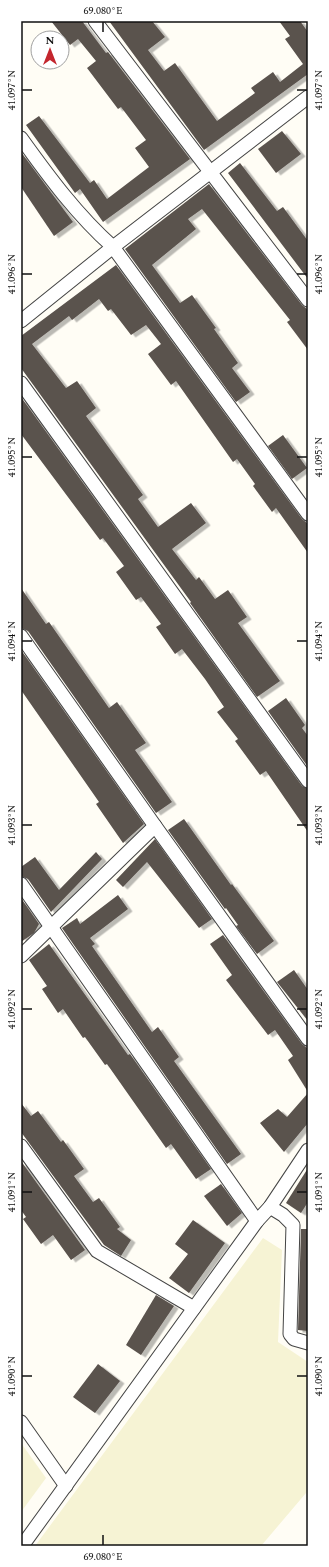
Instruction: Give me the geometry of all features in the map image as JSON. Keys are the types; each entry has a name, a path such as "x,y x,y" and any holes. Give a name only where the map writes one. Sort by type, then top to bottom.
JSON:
{"street":[{"path":"95,21 308,300"},
{"path":"21,321 113,247 308,97"},
{"path":"21,138 62,194 97,233 113,247 308,514"},
{"path":"21,383 308,781"},
{"path":"21,636 308,1039"},
{"path":"21,956 155,826"},
{"path":"21,884 52,926 257,1220"},
{"path":"21,1146 97,1251 194,1308"},
{"path":"22,1546 257,1220 270,1207 308,1150"},
{"path":"270,1207 283,1215 293,1225 290,1334 294,1339 308,1343"},
{"path":"21,1422 66,1486"}],"shaded area":[{"path":"263,1238 282,1250 278,1342 308,1362 308,1461 306,1493 261,1546 35,1546"},
{"path":"21,1443 46,1478 21,1512"}],"building":[{"path":"51,21 82,21 106,53 108,52 190,159 103,222 80,189 75,193 26,125 39,116 90,183 94,180 107,199 149,167 135,148 146,140 121,107 118,109 87,68 96,61 78,39 70,45 70,30 58,30"},
{"path":"109,21 152,21 165,37 148,50 164,71 175,63 217,121 255,93 251,88 273,72 280,82 303,64 285,39 290,36 279,21 300,21 308,32 308,74 204,150"},
{"path":"282,131 301,154 276,173 258,149"},
{"path":"21,152 73,222 54,236 21,187"},
{"path":"240,163 277,211 283,207 308,241 308,279 228,173"},
{"path":"209,184 302,305 308,310 308,350 287,322 290,320 202,209 188,219 196,229 152,265 180,303 192,295 216,328 214,329 238,363 232,368 250,392 236,402 125,249"},
{"path":"116,265 302,519 308,524 308,553 276,508 272,512 253,486 255,484 237,459 233,462 176,381 171,385 148,354 161,344 146,325 131,335 111,309 108,311 99,299 72,320 69,316 32,344 66,388 77,381 96,408 86,416 143,495 138,499 158,527 191,503 206,523 172,549 196,580 199,577 215,599 228,590 247,617 238,623 280,681 257,697 190,603 191,602 21,368 21,336"},
{"path":"21,397 302,786 308,789 308,832 266,771 260,775 235,741 238,739 217,712 224,707 205,679 182,649 175,654 156,627 161,624 141,597 136,600 116,572 124,566 103,538 100,540 21,434"},
{"path":"283,435 307,468 292,479 268,446"},
{"path":"21,588 46,624 49,622 109,708 117,702 146,743 135,750 172,802 156,813 28,631 21,628"},
{"path":"21,650 144,824 123,843 96,804 99,802 21,690"},
{"path":"286,698 305,725 302,728 308,736 308,767 268,711"},
{"path":"184,819 231,885 232,884 274,941 257,954 236,926 238,925 226,908 225,909 168,830"},
{"path":"155,839 212,919 199,928 147,862 123,887 116,880"},
{"path":"96,852 102,859 51,912 28,879 21,876 21,867 35,857 59,890"},
{"path":"118,895 128,909 90,938 95,944 92,946 152,1032 158,1027 179,1057 174,1061 241,1154 227,1164 62,928 77,918 80,924"},
{"path":"21,898 39,924 34,933 21,942"},
{"path":"223,935 302,1044 308,1049 308,1092 288,1060 293,1056 275,1030 268,1035 226,980 232,975 210,944"},
{"path":"49,944 128,1055 130,1054 211,1169 196,1179 171,1144 166,1148 107,1064 105,1065 85,1037 83,1038 63,1009 58,1013 42,989 47,986 29,960"},
{"path":"294,970 308,990 308,1021 277,982"},
{"path":"308,1093 308,1123 284,1152 260,1123 278,1109 287,1117"},
{"path":"21,1103 31,1116 38,1111 61,1142 63,1140 84,1169 74,1176 93,1202 99,1198 120,1227 117,1229 131,1240 121,1256 104,1245 21,1132"},
{"path":"21,1161 85,1250 71,1260 53,1235 41,1244 23,1219 26,1217 21,1210"},
{"path":"308,1168 308,1202 301,1213 286,1203"},
{"path":"221,1184 242,1213 227,1226 204,1196"},
{"path":"193,1220 225,1243 189,1293 169,1278 188,1254 175,1244"},
{"path":"301,1229 308,1229 308,1331 298,1330"},
{"path":"156,1295 174,1306 141,1355 126,1345"},
{"path":"98,1364 120,1381 95,1413 73,1397"}]}
